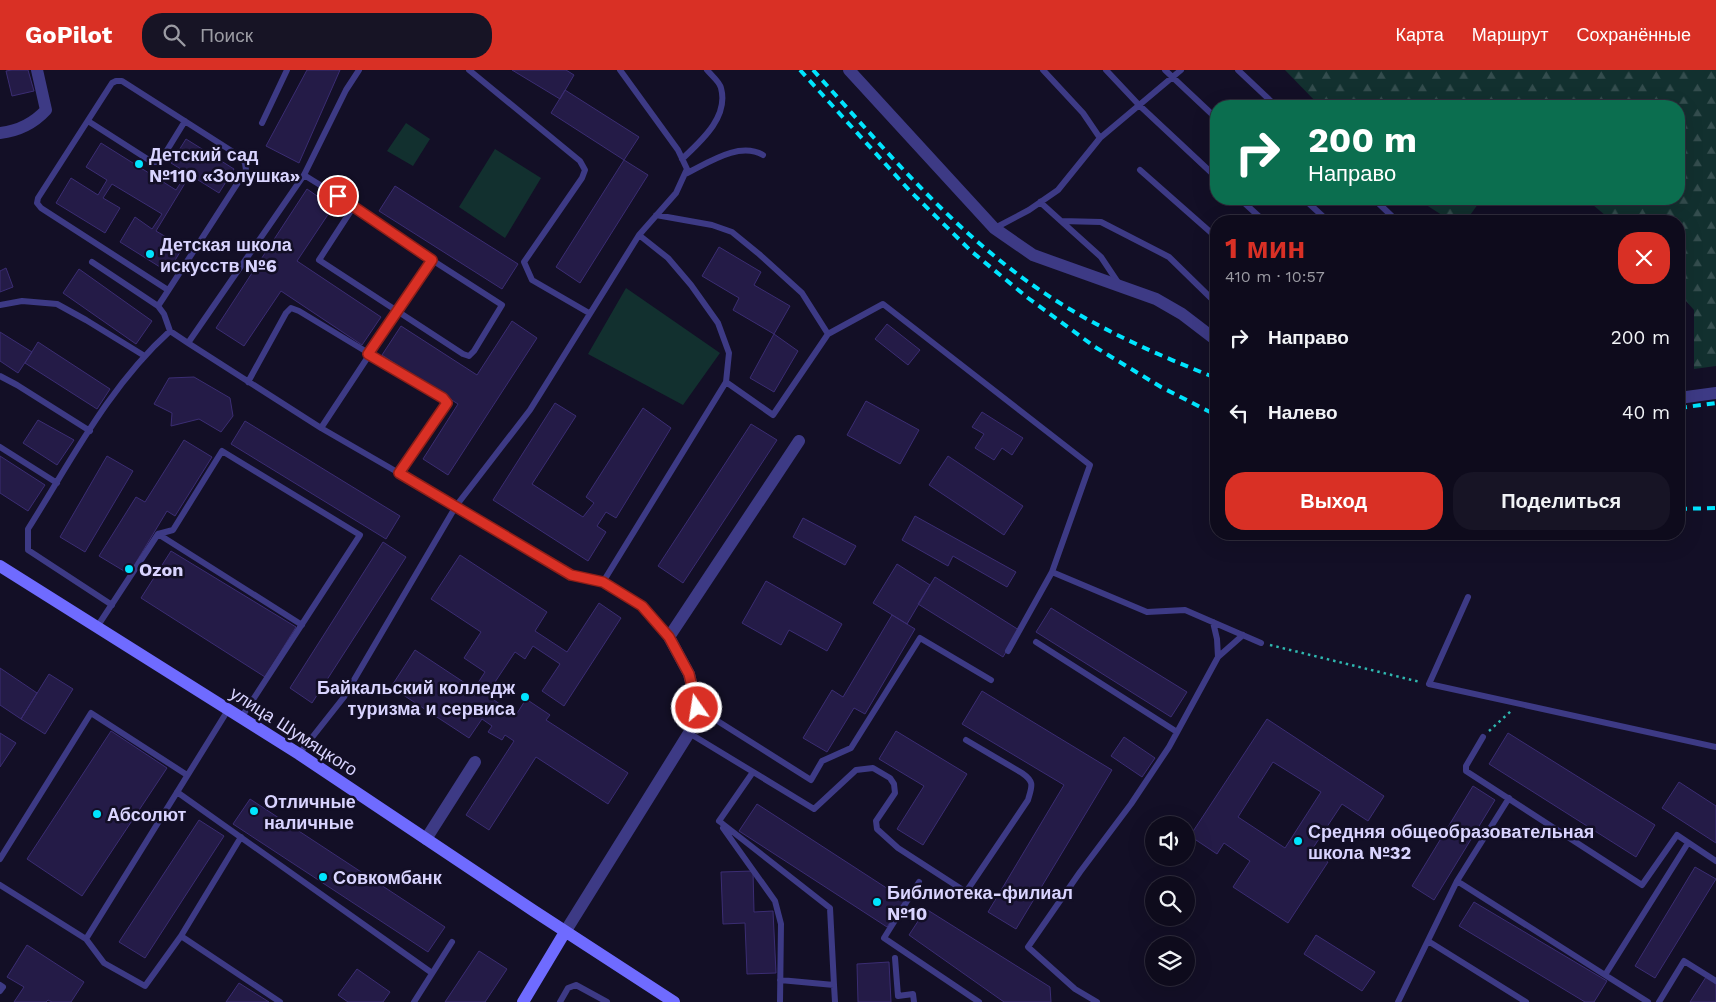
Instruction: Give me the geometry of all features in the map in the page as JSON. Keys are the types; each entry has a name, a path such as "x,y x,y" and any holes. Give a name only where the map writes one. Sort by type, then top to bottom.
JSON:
{"main road":[{"name":"улица Шумяцкого","path":"0,566 299,754 669,1000"},
{"path":"523,1002 565,932"}],"street":[{"path":"0,133 10,132 36,121 46,110 37,70"},
{"path":"849,70 994,228 1033,255 1156,299 1182,314 1210,335"},
{"path":"1685,397 1716,392"},
{"path":"565,932 689,733 697,708 689,674 669,637 799,441"},
{"path":"426,839 475,762"}],"lane":[{"path":"262,124 287,70"},
{"path":"188,343 304,175 346,90 360,70"},
{"path":"469,70 580,161 585,170 582,178 524,262 532,280 589,313"},
{"path":"299,754 344,697 456,506 530,410 639,235 676,193 685,174 687,169 678,150 620,70"},
{"path":"682,159 702,140 717,120 723,105 721,86 707,70"},
{"path":"1043,70 1083,113 1100,138"},
{"path":"1106,70 1139,105 1210,171"},
{"path":"1165,70 1210,112"},
{"path":"994,228 1058,190 1100,138 1181,70"},
{"path":"1238,70 1270,100"},
{"path":"158,306 246,170 245,163 241,157 185,121 122,81 116,81 112,84 38,198 38,203 41,208 168,290"},
{"path":"88,121 152,162 161,160 185,121"},
{"path":"685,174 738,150 755,150 763,155"},
{"path":"1140,170 1210,232"},
{"path":"304,175 354,206 432,260 502,305 469,356 463,354 319,260 354,206"},
{"path":"1040,202 1101,257 1121,286"},
{"path":"1247,205 1257,215"},
{"path":"1311,205 1321,215"},
{"path":"1380,205 1391,215"},
{"path":"656,215 712,225 732,232 802,293 828,334"},
{"path":"1061,221 1101,222 1169,257 1210,297"},
{"path":"603,582 726,382 728,353 718,323 692,285 674,264 639,235"},
{"path":"321,428 368,354 432,260"},
{"path":"92,262 158,306 164,314 170,331 248,382 321,428 571,575 603,582 642,606 669,637"},
{"path":"0,305 22,301 57,304 144,356"},
{"path":"726,382 773,415 828,334 883,304 1090,465 1052,572 1008,651"},
{"path":"248,382 286,313 291,308 299,311 443,398 447,403 399,473"},
{"path":"112,605 28,550 28,529 112,395 144,356 170,331"},
{"path":"0,376 90,431"},
{"path":"0,447 57,483"},
{"path":"97,627 158,534 172,530 222,451 360,535 241,718"},
{"path":"158,534 302,625"},
{"path":"1052,572 1147,612 1185,610 1261,643"},
{"path":"1468,597 1429,684 1716,747"},
{"path":"1212,622 1217,639 1218,657"},
{"path":"1097,1002 1075,989 1028,947 1169,748 1218,657 1242,635"},
{"path":"697,708 811,780 822,761 851,748 920,638 990,680"},
{"path":"1036,642 1177,732"},
{"path":"86,939 228,710"},
{"path":"0,859 91,713 187,775"},
{"path":"689,733 814,809 856,770 873,768 890,778 894,784 895,794 876,821 877,828 898,848 966,892 1028,800 1032,786 1030,779 1022,773 966,740"},
{"path":"1483,737 1466,766 1466,771 1642,885 1677,835 1716,861"},
{"path":"719,821 754,772"},
{"path":"177,792 432,973"},
{"path":"1398,1002 1457,881 1509,798"},
{"path":"719,821 774,901 780,924 780,1002"},
{"path":"719,821 830,908 835,1002"},
{"path":"0,886 86,939 104,963 145,986 181,936 241,837"},
{"path":"1605,975 1688,843"},
{"path":"1457,881 1648,1002"},
{"path":"918,882 884,938 979,1002"},
{"path":"181,936 280,1002"},
{"path":"1428,941 1526,1002"},
{"path":"414,1002 452,942"},
{"path":"895,958 898,996 913,994 914,1002"},
{"path":"1659,1002 1684,960 1716,981"},
{"path":"780,980 834,985"},
{"path":"0,985 3,987 0,990"},
{"path":"560,1002 568,988 576,985 607,1002"}],"path":[{"path":"1261,643 1429,684"},
{"path":"1483,737 1519,703"}],"green space":[{"path":"1285,70 1716,70 1716,366 1694,369 1694,310 1685,300 1685,215 1605,215 1593,205 1685,205 1685,100 1314,100"},
{"path":"406,123 430,139 413,166 387,151"},
{"path":"495,149 541,178 505,238 459,207"},
{"path":"1426,205 1477,205 1470,215 1442,215"},
{"path":"626,288 720,353 683,405 588,354"}],"building":[{"path":"28,70 34,91 12,96 6,71"},
{"path":"307,70 340,70 299,163 266,146"},
{"path":"512,70 566,70 574,75 560,99"},
{"path":"565,90 639,137 624,160 551,113"},
{"path":"186,139 234,169 219,193 190,175 156,231 183,247 168,272 120,242 135,217 152,229 162,214 112,184 103,198 120,208 105,233 56,203 71,178 98,195 107,180 86,167 101,143 176,190 187,173 171,163"},
{"path":"624,160 648,175 580,283 556,267"},
{"path":"395,186 518,264 502,289 379,211"},
{"path":"307,189 333,207 297,261 381,317 362,345 281,291 244,346 216,328"},
{"path":"719,247 761,272 754,285 790,306 774,334 733,310 739,298 702,276"},
{"path":"6,268 13,287 0,292 0,271"},
{"path":"79,269 152,321 136,344 63,293"},
{"path":"512,321 537,338 448,475 423,459 458,404 382,355 401,326 477,375"},
{"path":"887,324 920,350 908,365 875,339"},
{"path":"0,332 32,352 18,373 0,361"},
{"path":"774,334 798,351 774,392 750,378"},
{"path":"38,342 110,389 97,409 25,363"},
{"path":"194,377 230,398 233,416 221,432 199,419 171,426 172,413 154,404 169,378"},
{"path":"866,401 919,430 900,464 847,435"},
{"path":"555,403 576,416 532,484 583,517 594,503 586,497 643,408 671,428 616,518 606,512 597,526 606,532 588,561 493,500"},
{"path":"982,412 1023,438 1012,455 1002,448 994,460 975,448 984,434 972,427"},
{"path":"38,420 74,440 57,465 23,443"},
{"path":"245,421 400,516 386,539 231,444"},
{"path":"751,424 777,440 683,583 658,566"},
{"path":"184,440 212,457 175,516 167,511 129,574 99,556 136,497 145,502"},
{"path":"0,456 45,485 28,511 0,493"},
{"path":"107,456 133,471 85,552 60,537"},
{"path":"948,456 1023,506 1004,535 929,485"},
{"path":"915,516 1016,572 1007,587 953,556 948,566 902,540"},
{"path":"803,518 856,546 845,565 793,537"},
{"path":"383,542 406,557 312,703 290,688"},
{"path":"171,551 296,627 265,677 141,598"},
{"path":"460,555 547,612 535,631 567,652 599,603 621,618 564,706 542,691 560,664 533,646 525,659 515,652 489,691 494,694 491,698 516,715 526,699 550,715 546,720 628,773 608,804 536,757 489,830 466,815 514,741 505,735 502,740 488,732 492,726 482,719 469,738 391,687 415,650 474,689 485,672 464,658 481,632 431,599"},
{"path":"897,564 930,585 907,624 873,603"},
{"path":"935,577 1019,630 1003,657 918,604"},
{"path":"766,581 842,624 827,651 789,630 781,645 742,623"},
{"path":"1051,608 1187,692 1171,717 1036,632"},
{"path":"892,615 915,629 865,714 854,708 827,752 803,738 832,690 843,697"},
{"path":"0,668 37,693 21,719 0,705"},
{"path":"49,674 73,689 45,734 21,719"},
{"path":"982,691 1112,770 1016,929 988,912 1064,785 962,724"},
{"path":"1267,719 1384,796 1368,821 1342,804 1311,851 1328,862 1288,923 1233,887 1250,861 1224,843 1217,854 1195,839 1195,828","holes":["1273,762 1321,792 1285,848 1238,817"]},
{"name":"Абсолют","path":"111,731 167,768 82,896 27,859"},
{"path":"896,731 967,774 923,845 897,829 924,786 879,759"},
{"path":"0,733 16,743 0,767"},
{"path":"1508,733 1655,825 1636,857 1489,764"},
{"path":"1124,737 1155,758 1142,777 1111,756"},
{"path":"1679,782 1716,806 1716,843 1662,808"},
{"path":"1473,786 1495,800 1434,900 1412,886"},
{"path":"250,799 445,927 428,952 233,824"},
{"path":"757,804 905,900 887,927 739,831"},
{"path":"199,820 224,836 145,958 119,942"},
{"path":"1695,867 1716,879 1655,978 1635,966"},
{"path":"753,871 754,912 773,911 776,973 747,974 745,923 723,924 721,872"},
{"path":"1474,902 1607,981 1594,1002 1585,1002 1459,926"},
{"path":"926,909 1050,987 1051,1002 1004,1002 909,935"},
{"path":"1316,935 1375,972 1362,991 1304,954"},
{"path":"27,945 84,982 71,1002 52,1002 48,1000 46,1002 14,1002 24,987 7,977"},
{"path":"479,951 507,969 485,1002 445,1002"},
{"path":"889,962 891,1002 858,1002 857,964"},
{"path":"357,969 390,992 383,1002 348,1002 338,995"},
{"path":"1706,977 1716,984 1716,1002 1690,1002"},
{"path":"239,983 269,1002 226,1002"}],"railway":[{"path":"800,70 909,190 971,251 1028,298 1095,347 1161,387 1210,412"},
{"path":"813,70 945,212 1003,263 1034,286 1100,326 1169,359 1210,376"},
{"path":"1685,407 1716,403"},
{"path":"1685,509 1716,508"}],"place":[{"name":"Детский сад №110 «Золушка»","path":"139,164"},
{"name":"Детская школа искусств №6","path":"150,254"},
{"name":"Ozon","path":"129,569"},
{"name":"Байкальский колледж туризма и сервиса","path":"525,697"},
{"name":"Отличные наличные","path":"254,811"},
{"name":"Абсолют","path":"97,814"},
{"name":"Средняя общеобразовательная школа №32","path":"1298,841"},
{"name":"Совкомбанк","path":"323,877"},
{"name":"Библиотека-филиал №10","path":"877,902"}],"route":[{"path":"338,196 432,260 368,354 443,398 447,403 399,473 571,575 603,582 642,606 669,637 689,674 697,708"}]}
